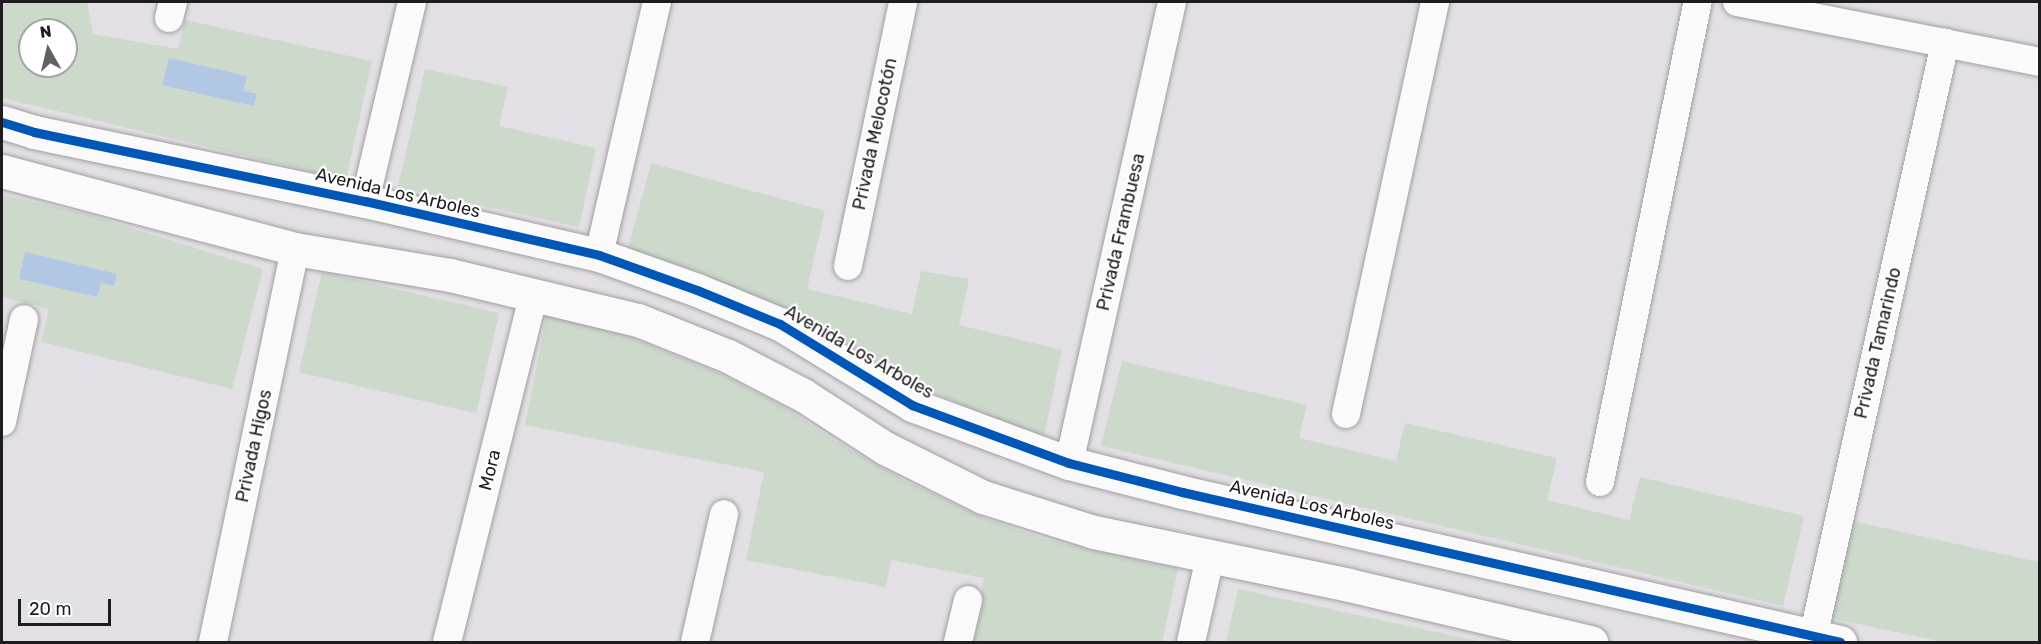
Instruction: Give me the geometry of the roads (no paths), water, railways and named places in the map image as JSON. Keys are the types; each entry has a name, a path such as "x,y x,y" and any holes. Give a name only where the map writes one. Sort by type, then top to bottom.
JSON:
{"street":[{"path":"365,201 412,2"},
{"path":"599,255 657,2"},
{"name":"Privada Melocotón","path":"848,266 903,2"},
{"name":"Privada Frambuesa","path":"1069,463 1172,2"},
{"path":"1346,414 1435,2"},
{"path":"1600,482 1698,2"},
{"path":"1737,2 2040,62"},
{"name":"Privada Tamarindo","path":"1822,640 1945,43"},
{"name":"Avenida Los Arboles","path":"2,122 34,132 365,201 599,255 697,290 780,324 912,405 1069,463 1363,534 1822,640"},
{"path":"34,132 14,173 295,249 450,275 533,297 638,320 728,356 803,394 885,448 983,497 1094,532 1210,558 1349,585 1591,642"},
{"path":"450,275 463,225"},
{"name":"Privada Higos","path":"213,642 295,249"},
{"name":"Mora","path":"447,642 533,297"},
{"path":"2,422 24,319"},
{"path":"885,448 912,405"},
{"path":"695,642 724,514"},
{"path":"1349,585 1363,534"},
{"path":"1191,642 1210,558"},
{"path":"958,642 968,600"}],"water":[{"path":"169,58 247,76 243,91 257,94 254,106 162,85"},
{"path":"25,252 117,274 114,286 101,283 97,297 19,279"}]}
